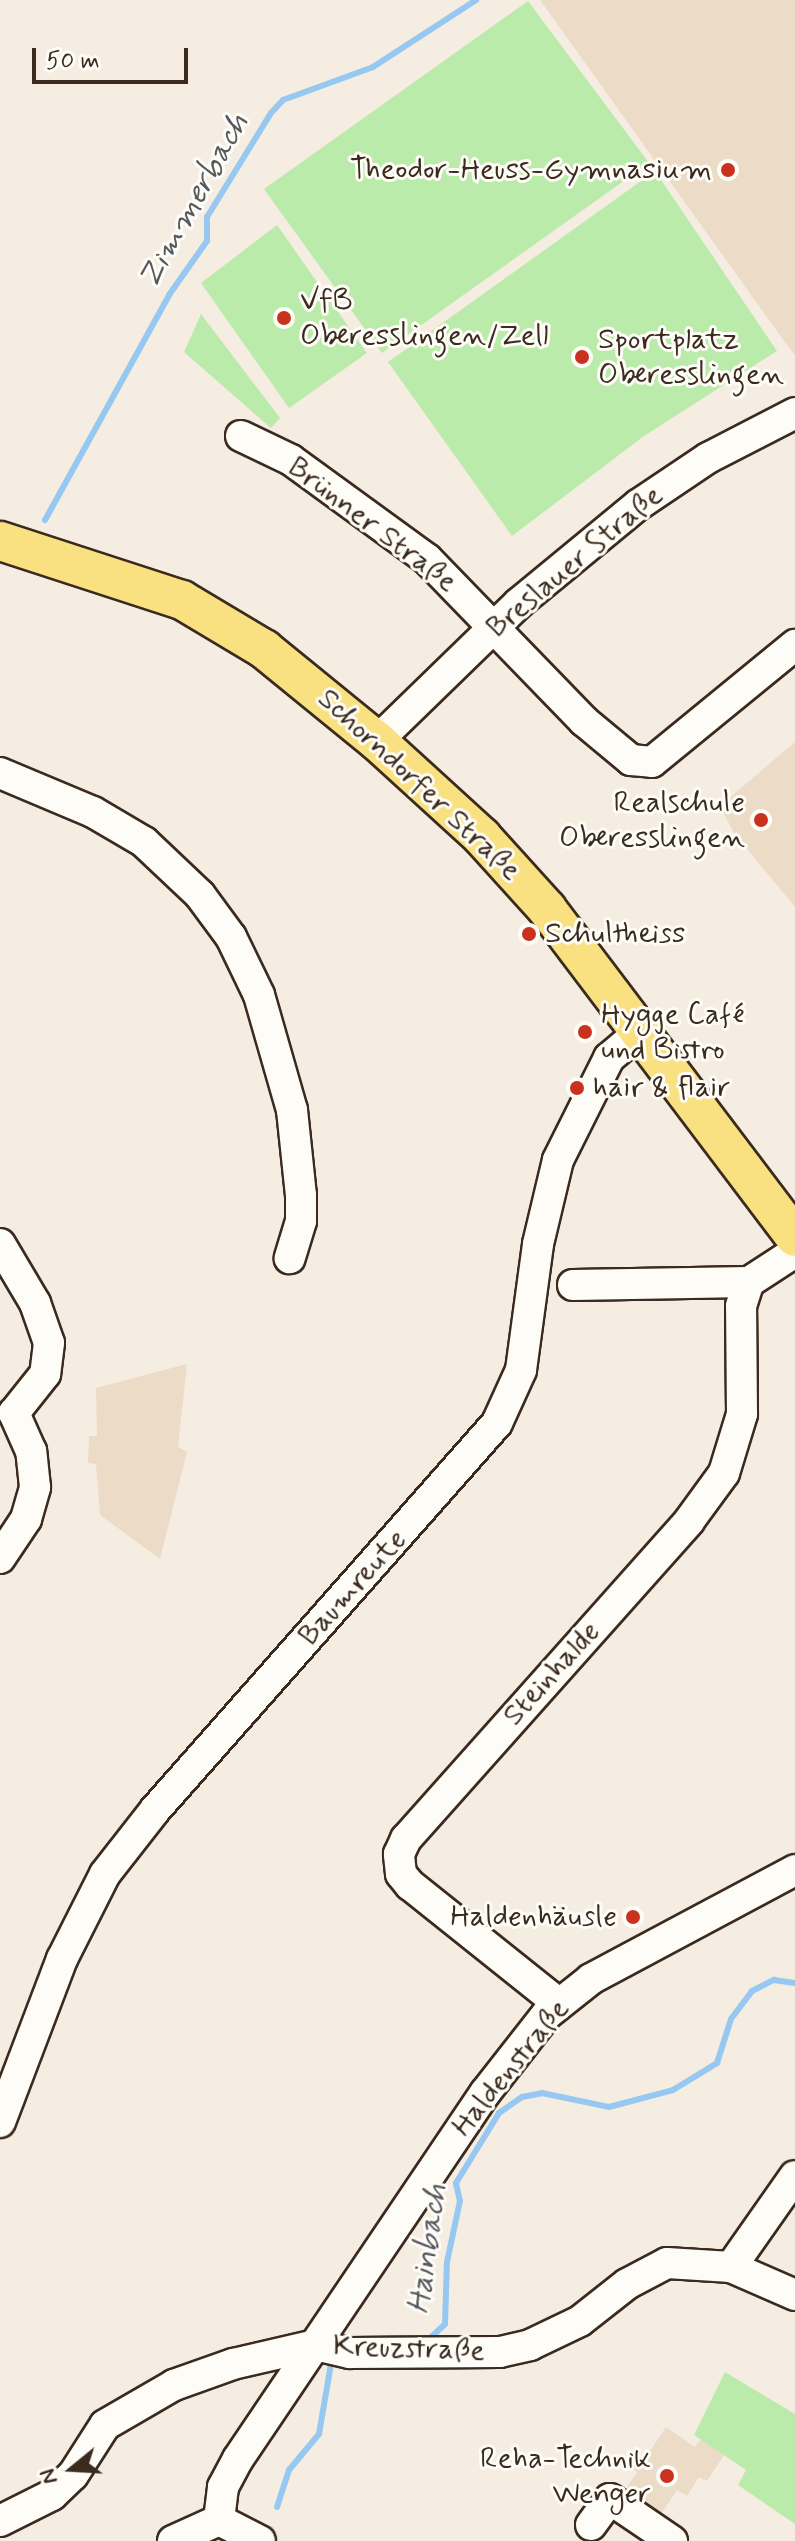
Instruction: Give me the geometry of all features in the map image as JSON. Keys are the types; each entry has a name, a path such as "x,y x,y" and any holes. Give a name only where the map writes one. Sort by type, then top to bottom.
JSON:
{"main road":[{"name":"Schorndorfer Straße","path":"0,541 152,588 222,621 311,684 377,741 518,875 641,1031 795,1237"}],"street":[{"name":"Breslauer Straße","path":"377,741 495,626 638,505 708,458 794,418"},
{"name":"Brünner Straße","path":"241,436 291,460 407,543 495,626 584,721 631,760 652,762 795,645"},
{"path":"0,773 93,812 144,842 200,895 231,937 264,1008 292,1110 301,1221 290,1258"},
{"name":"Baumreute","path":"0,2122 67,1947 105,1874 155,1810 497,1423 521,1370 538,1244 558,1160 609,1058 641,1031"},
{"path":"0,1244 35,1303 49,1343 45,1374 7,1414 31,1451 35,1487 26,1519 0,1558"},
{"path":"573,1285 749,1282 795,1252"},
{"name":"Steinhalde","path":"558,2003 410,1885 401,1874 399,1854 447,1792 689,1521 724,1473 742,1414 741,1306 749,1282"},
{"name":"Haldenstraße","path":"219,2520 223,2487 238,2459 485,2093 558,2003 591,1979 795,1870"},
{"path":"731,2267 795,2176"},
{"name":"Kreuzstraße","path":"0,2521 52,2495 73,2475 105,2425 205,2372 315,2345 350,2353 500,2352 557,2335 667,2263 731,2267 795,2295"},
{"path":"591,2525 610,2499 672,2541"},
{"path":"173,2541 219,2520 260,2541"}],"shaded area":[{"name":"Theodor-Heuss-Gymnasium","path":"540,0 795,0 795,355 784,341"},
{"name":"Realschule Oberesslingen","path":"795,742 795,907 734,833 720,806"},
{"path":"187,1364 178,1447 187,1452 160,1559 100,1515 96,1464 88,1463 89,1436 97,1436 96,1388"},
{"name":"Reha-Technik Wenger","path":"666,2427 695,2447 701,2439 724,2455 707,2481 699,2477 687,2496 677,2490 659,2517 623,2494 637,2472 630,2466 635,2459 642,2463"}],"green space":[{"path":"528,1 649,163 382,353 264,189"},
{"name":"Sportplatz Oberesslingen","path":"655,171 777,351 644,436 512,536 388,362"},
{"name":"VfB Oberesslingen/Zell","path":"277,225 367,353 289,408 201,283"},
{"path":"201,314 280,418 271,428 184,352"},
{"path":"725,2372 795,2414 795,2524 738,2485 746,2470 694,2435"}],"waterway":[{"name":"Zimmerbach","path":"45,520 169,295 207,241 207,217 271,113 283,100 373,67 476,0"},
{"name":"Hainbach","path":"428,2340 445,2324 447,2262 460,2201 456,2183 499,2113 522,2097 542,2093 609,2107 673,2090 717,2063 731,2019 752,1991 774,1980 795,1983"},
{"name":"Hainbach","path":"277,2507 289,2470 319,2434 331,2364"}],"place":[{"name":"Theodor-Heuss-Gymnasium","path":"728,170"},
{"name":"VfB Oberesslingen/Zell","path":"284,318"},
{"name":"Sportplatz Oberesslingen","path":"582,357"},
{"name":"Realschule Oberesslingen","path":"761,820"},
{"name":"Schultheiss","path":"529,934"},
{"name":"Hygge Café und Bistro","path":"585,1032"},
{"name":"hair & flair","path":"577,1088"},
{"name":"Haldenhäusle","path":"633,1917"},
{"name":"Reha-Technik Wenger","path":"667,2476"}]}
